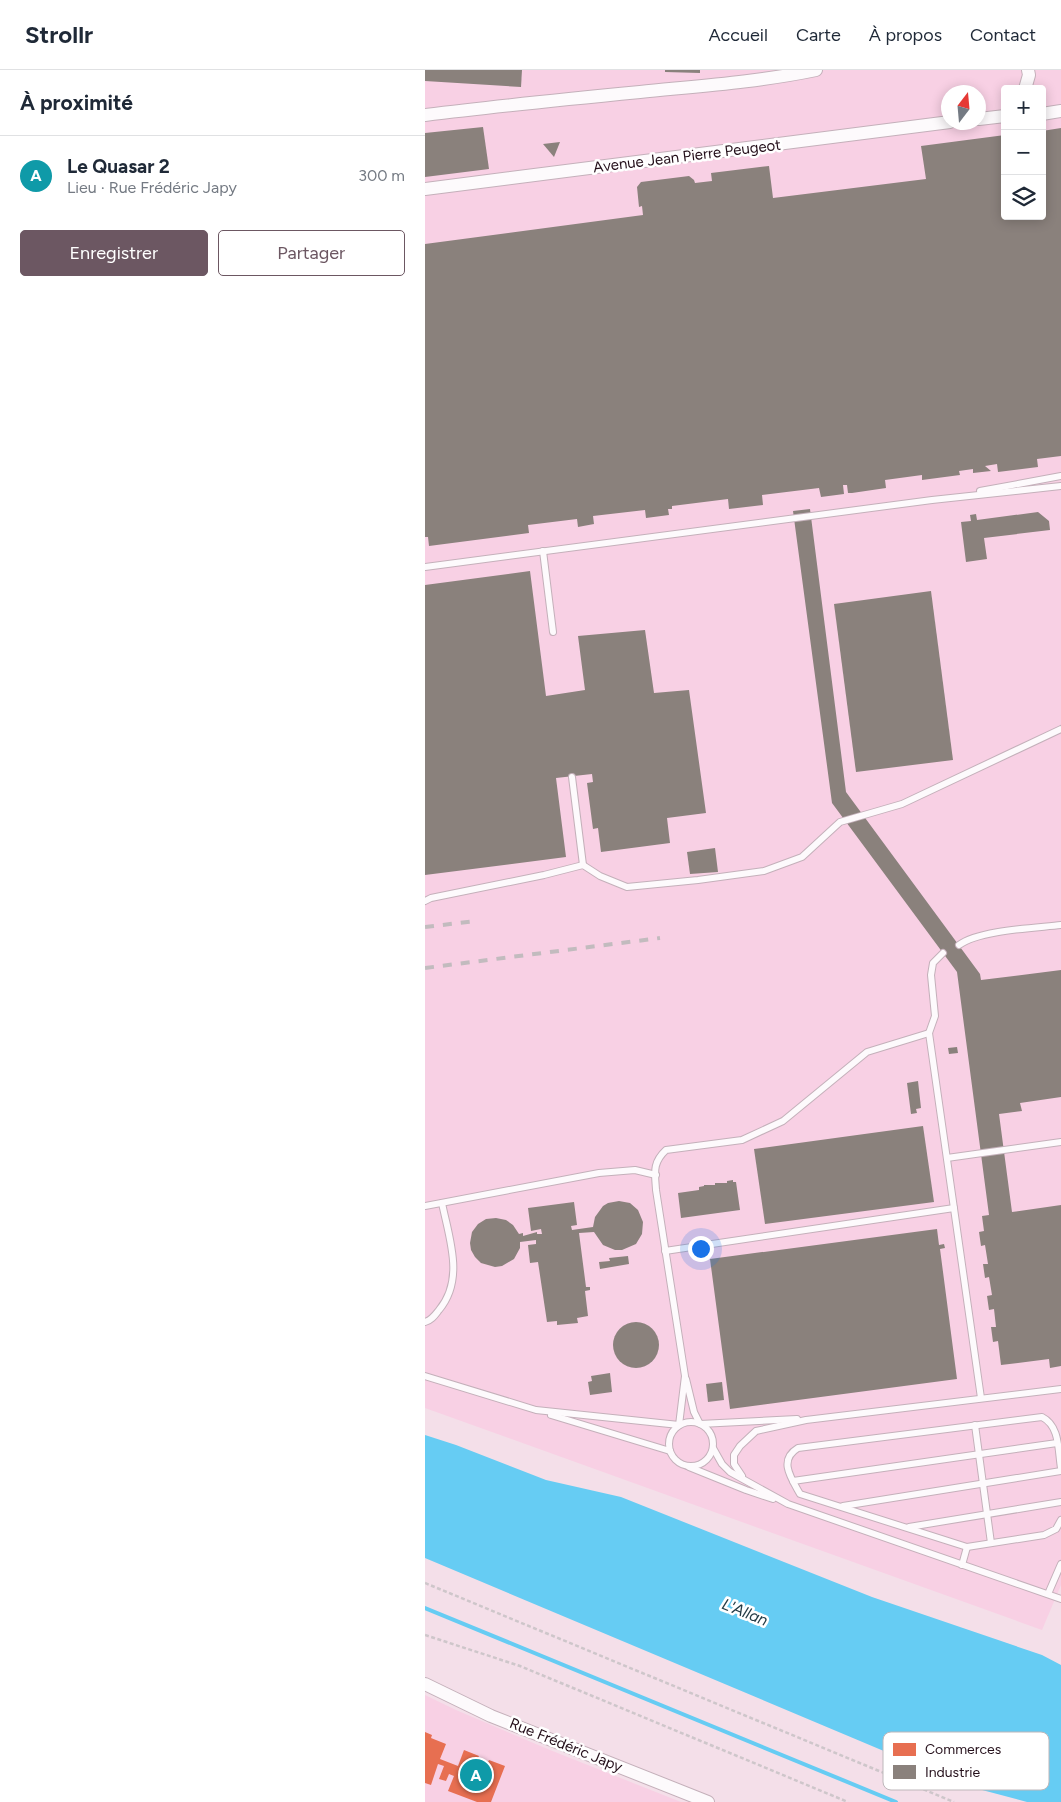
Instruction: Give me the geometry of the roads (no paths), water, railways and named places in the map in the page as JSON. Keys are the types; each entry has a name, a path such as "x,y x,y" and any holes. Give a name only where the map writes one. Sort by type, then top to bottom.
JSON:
{"street":[{"path":"425,115 503,105 717,85 816,70"},
{"path":"1026,85 1029,75 1028,70"},
{"path":"1046,113 1061,111"},
{"path":"986,118 1001,115"},
{"name":"Avenue Jean Pierre Peugeot","path":"425,189 941,123"},
{"name":"Rue Frédéric Japy","path":"425,1684 491,1716 708,1802"}],"lane":[{"path":"932,500 1061,476"},
{"path":"425,566 932,500 1061,486"},
{"path":"543,551 553,632"},
{"path":"425,901 431,898 583,865 601,876 627,887 698,880 764,870 802,857 840,822 902,804 1061,729"},
{"path":"572,777 583,865"},
{"path":"959,945 967,939 982,935 1061,925"},
{"path":"943,953 933,963 931,975 935,1016 929,1033 981,1398"},
{"path":"788,1504 730,1472 722,1464 713,1448 710,1434 700,1424 694,1412 685,1376 665,1251 656,1190 655,1167 658,1158 666,1150 742,1140 783,1121 867,1052 929,1033"},
{"path":"947,1158 1061,1142"},
{"path":"425,1206 599,1173 635,1170 656,1175"},
{"path":"425,1322 431,1320 446,1302 452,1284 455,1265 442,1203"},
{"path":"665,1251 954,1208"},
{"path":"425,1376 670,1451"},
{"path":"685,1376 679,1425 670,1437 669,1444 670,1451 674,1457 686,1465 746,1490 1061,1599"},
{"path":"749,1483 738,1472 734,1464 735,1455 740,1446 756,1431 806,1420 1061,1389"},
{"path":"536,1410 679,1425 693,1422 700,1424 789,1419 806,1420"},
{"path":"840,1506 1061,1469 1056,1432 1049,1421 1042,1417 798,1448 791,1452 788,1458 788,1473 800,1494 967,1547 1045,1535 1056,1529 1061,1520"},
{"path":"975,1425 991,1543"},
{"path":"793,1481 1057,1443"},
{"path":"686,1465 700,1464 706,1460 713,1448"},
{"path":"795,1507 800,1494"},
{"path":"908,1528 987,1513 1061,1502"},
{"path":"962,1565 967,1547"},
{"path":"1048,1594 1061,1564"}],"water":[{"name":"L'Allan","path":"425,1435 546,1480 621,1497 872,1597 1042,1655 1061,1665 1061,1802 1027,1802 982,1790 1049,1790 1049,1732 883,1732 883,1751 425,1558"}],"waterway":[{"path":"425,1608 896,1802"}],"railway":[{"path":"425,927 476,921"},
{"path":"425,968 660,938"}],"place":[{"name":"Le Quasar 2","path":"476,1775"}]}
